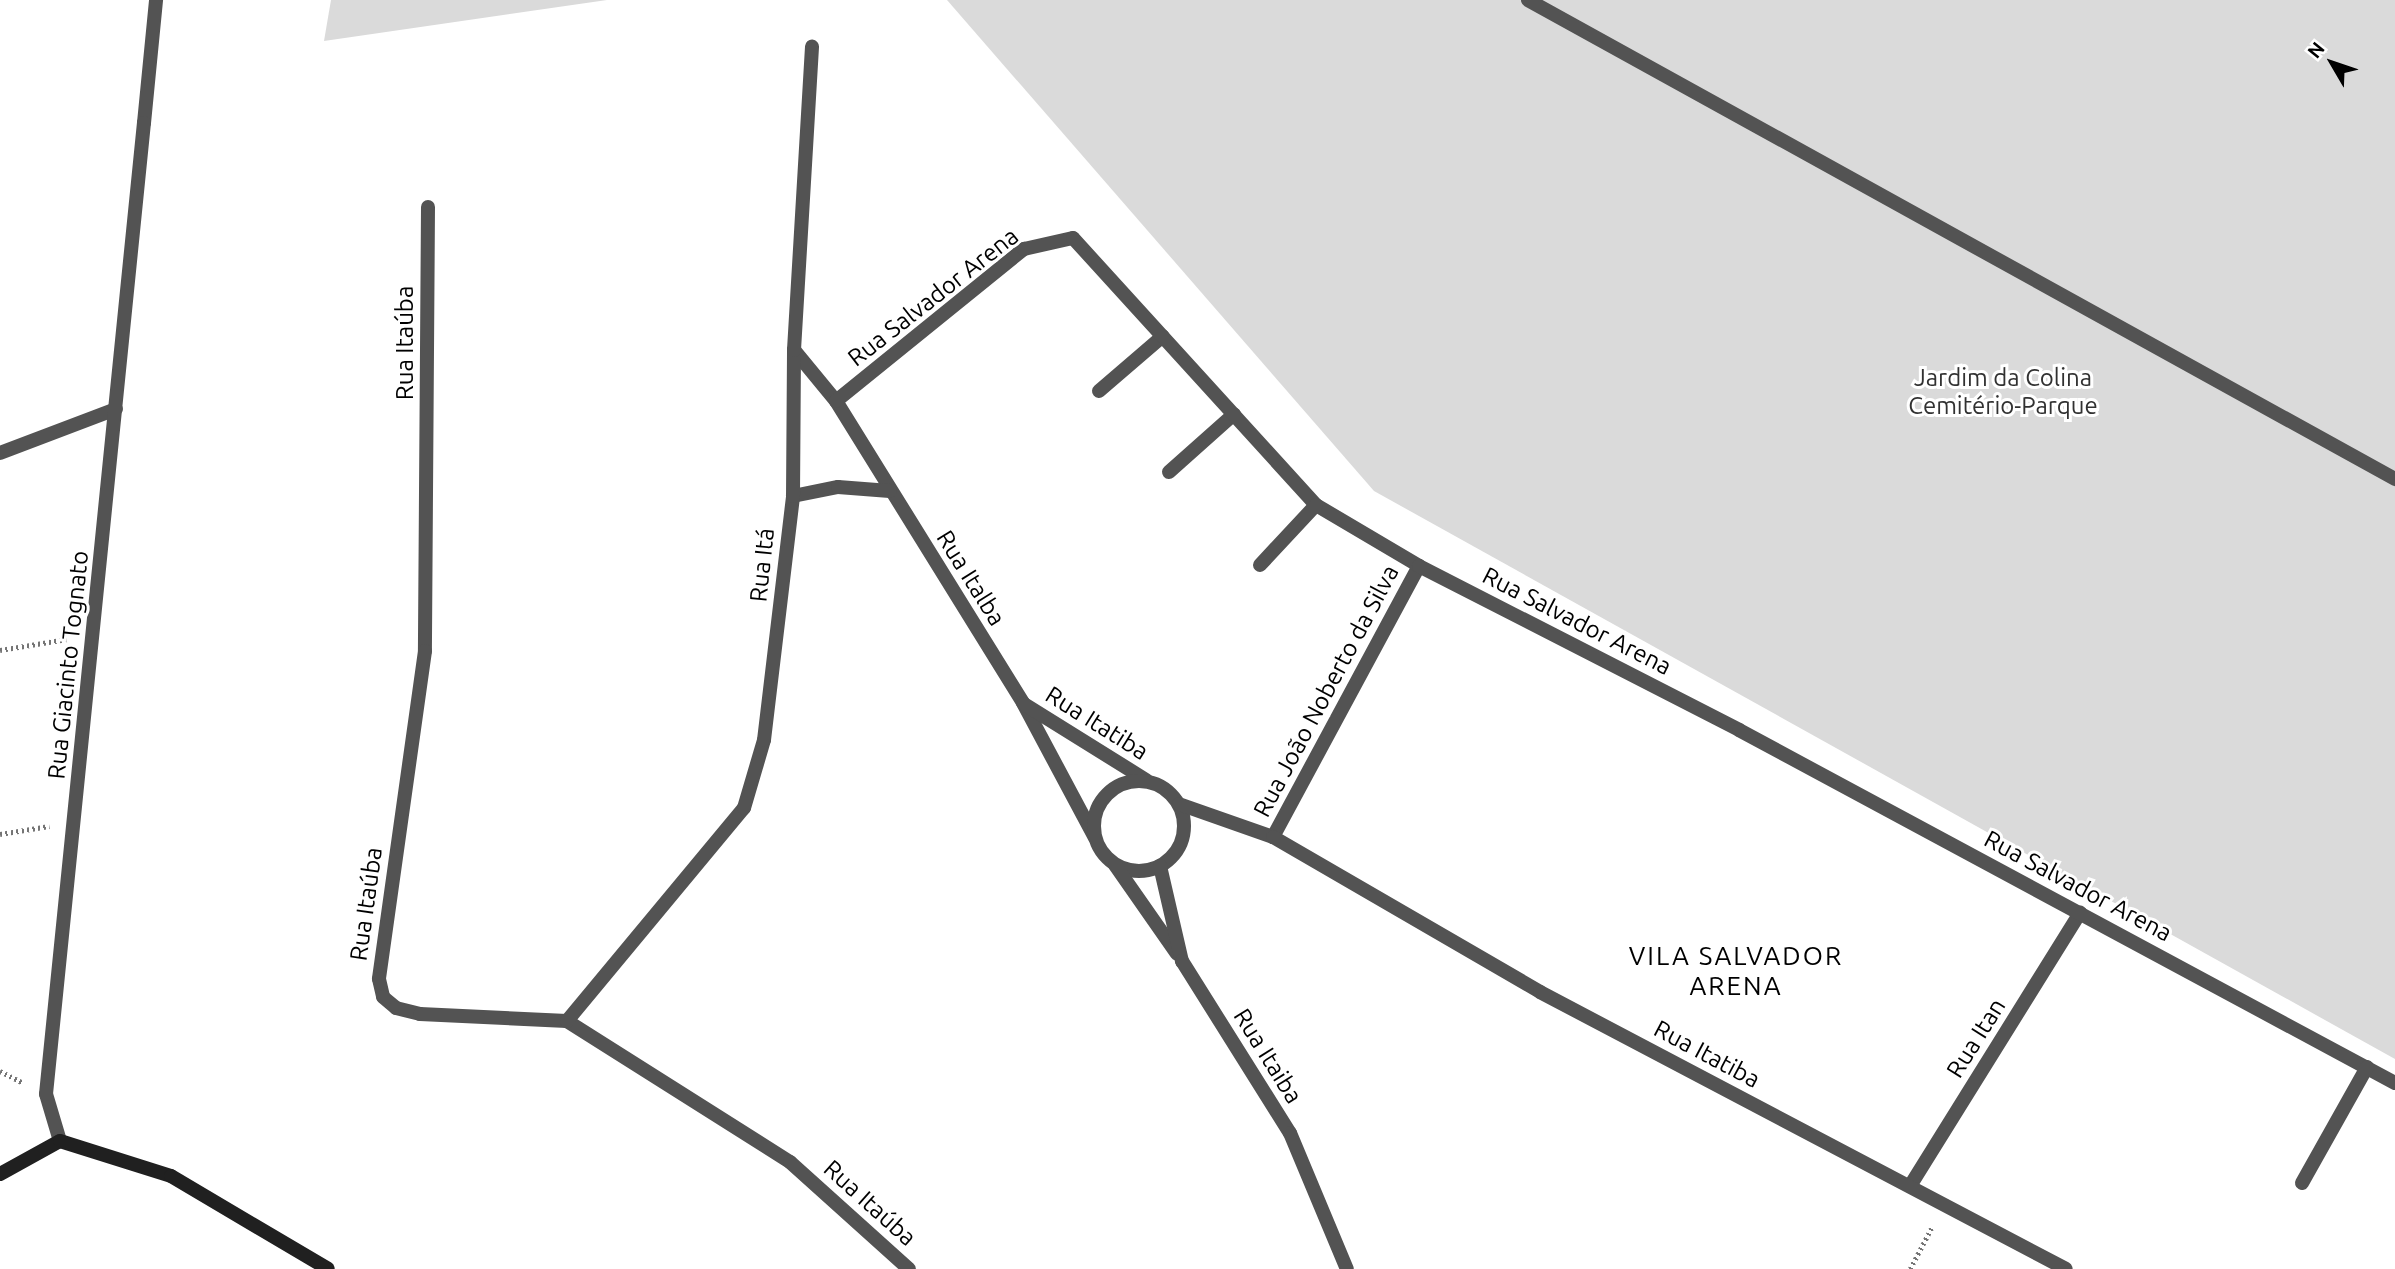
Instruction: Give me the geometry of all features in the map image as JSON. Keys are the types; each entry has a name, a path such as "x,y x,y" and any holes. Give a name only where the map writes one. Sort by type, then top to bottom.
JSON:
{"street":[{"name":"Rua Giacinto Tognato","path":"60,1141 46,1094 95,634 156,0"},
{"path":"1528,0 2395,479"},
{"name":"Rua Itá","path":"567,1021 744,808 764,740 793,496 794,350 812,47"},
{"name":"Rua Itaúba","path":"428,207 425,651 379,979 383,997 408,1011 567,1021 790,1162 909,1269"},
{"name":"Rua Salvador Arena","path":"836,401 1024,249 1051,240 1073,237 1316,505 1419,566 2080,913 2395,1083"},
{"path":"1099,391 1163,336"},
{"name":"Rua Italba","path":"794,350 836,401 1023,703 1096,838"},
{"path":"0,453 116,409"},
{"path":"1169,472 1234,414"},
{"path":"793,496 838,487 890,491"},
{"path":"1259,565 1316,505"},
{"name":"Rua João Noberto da Silva","path":"1273,837 1419,566"},
{"name":"Rua Itatiba","path":"1023,703 1148,781"},
{"path":"1114,863 1145,871 1160,866 1183,837 1178,804 1148,781 1118,786 1106,795 1094,822 1096,838 1182,961"},
{"name":"Rua Itatiba","path":"1178,804 1273,837 1540,992 2066,1269"},
{"name":"Rua Itaiba","path":"1160,866 1182,961 1290,1133 1347,1269"},
{"name":"Rua Itan","path":"1910,1186 2080,913"},
{"path":"2302,1183 2367,1067"},
{"path":"0,1174 60,1141 171,1176 328,1269"}],"path":[{"path":"0,650 95,634"},
{"path":"0,834 74,822"},
{"path":"1910,1269 1944,1205"}],"green space":[{"path":"331,0 607,0 324,41"},
{"name":"Jardim da Colina Cemitério-Parque","path":"947,0 2395,0 2395,1059 1374,491"}],"district":[{"name":"VILA SALVADOR ARENA","path":"1736,971"}]}
